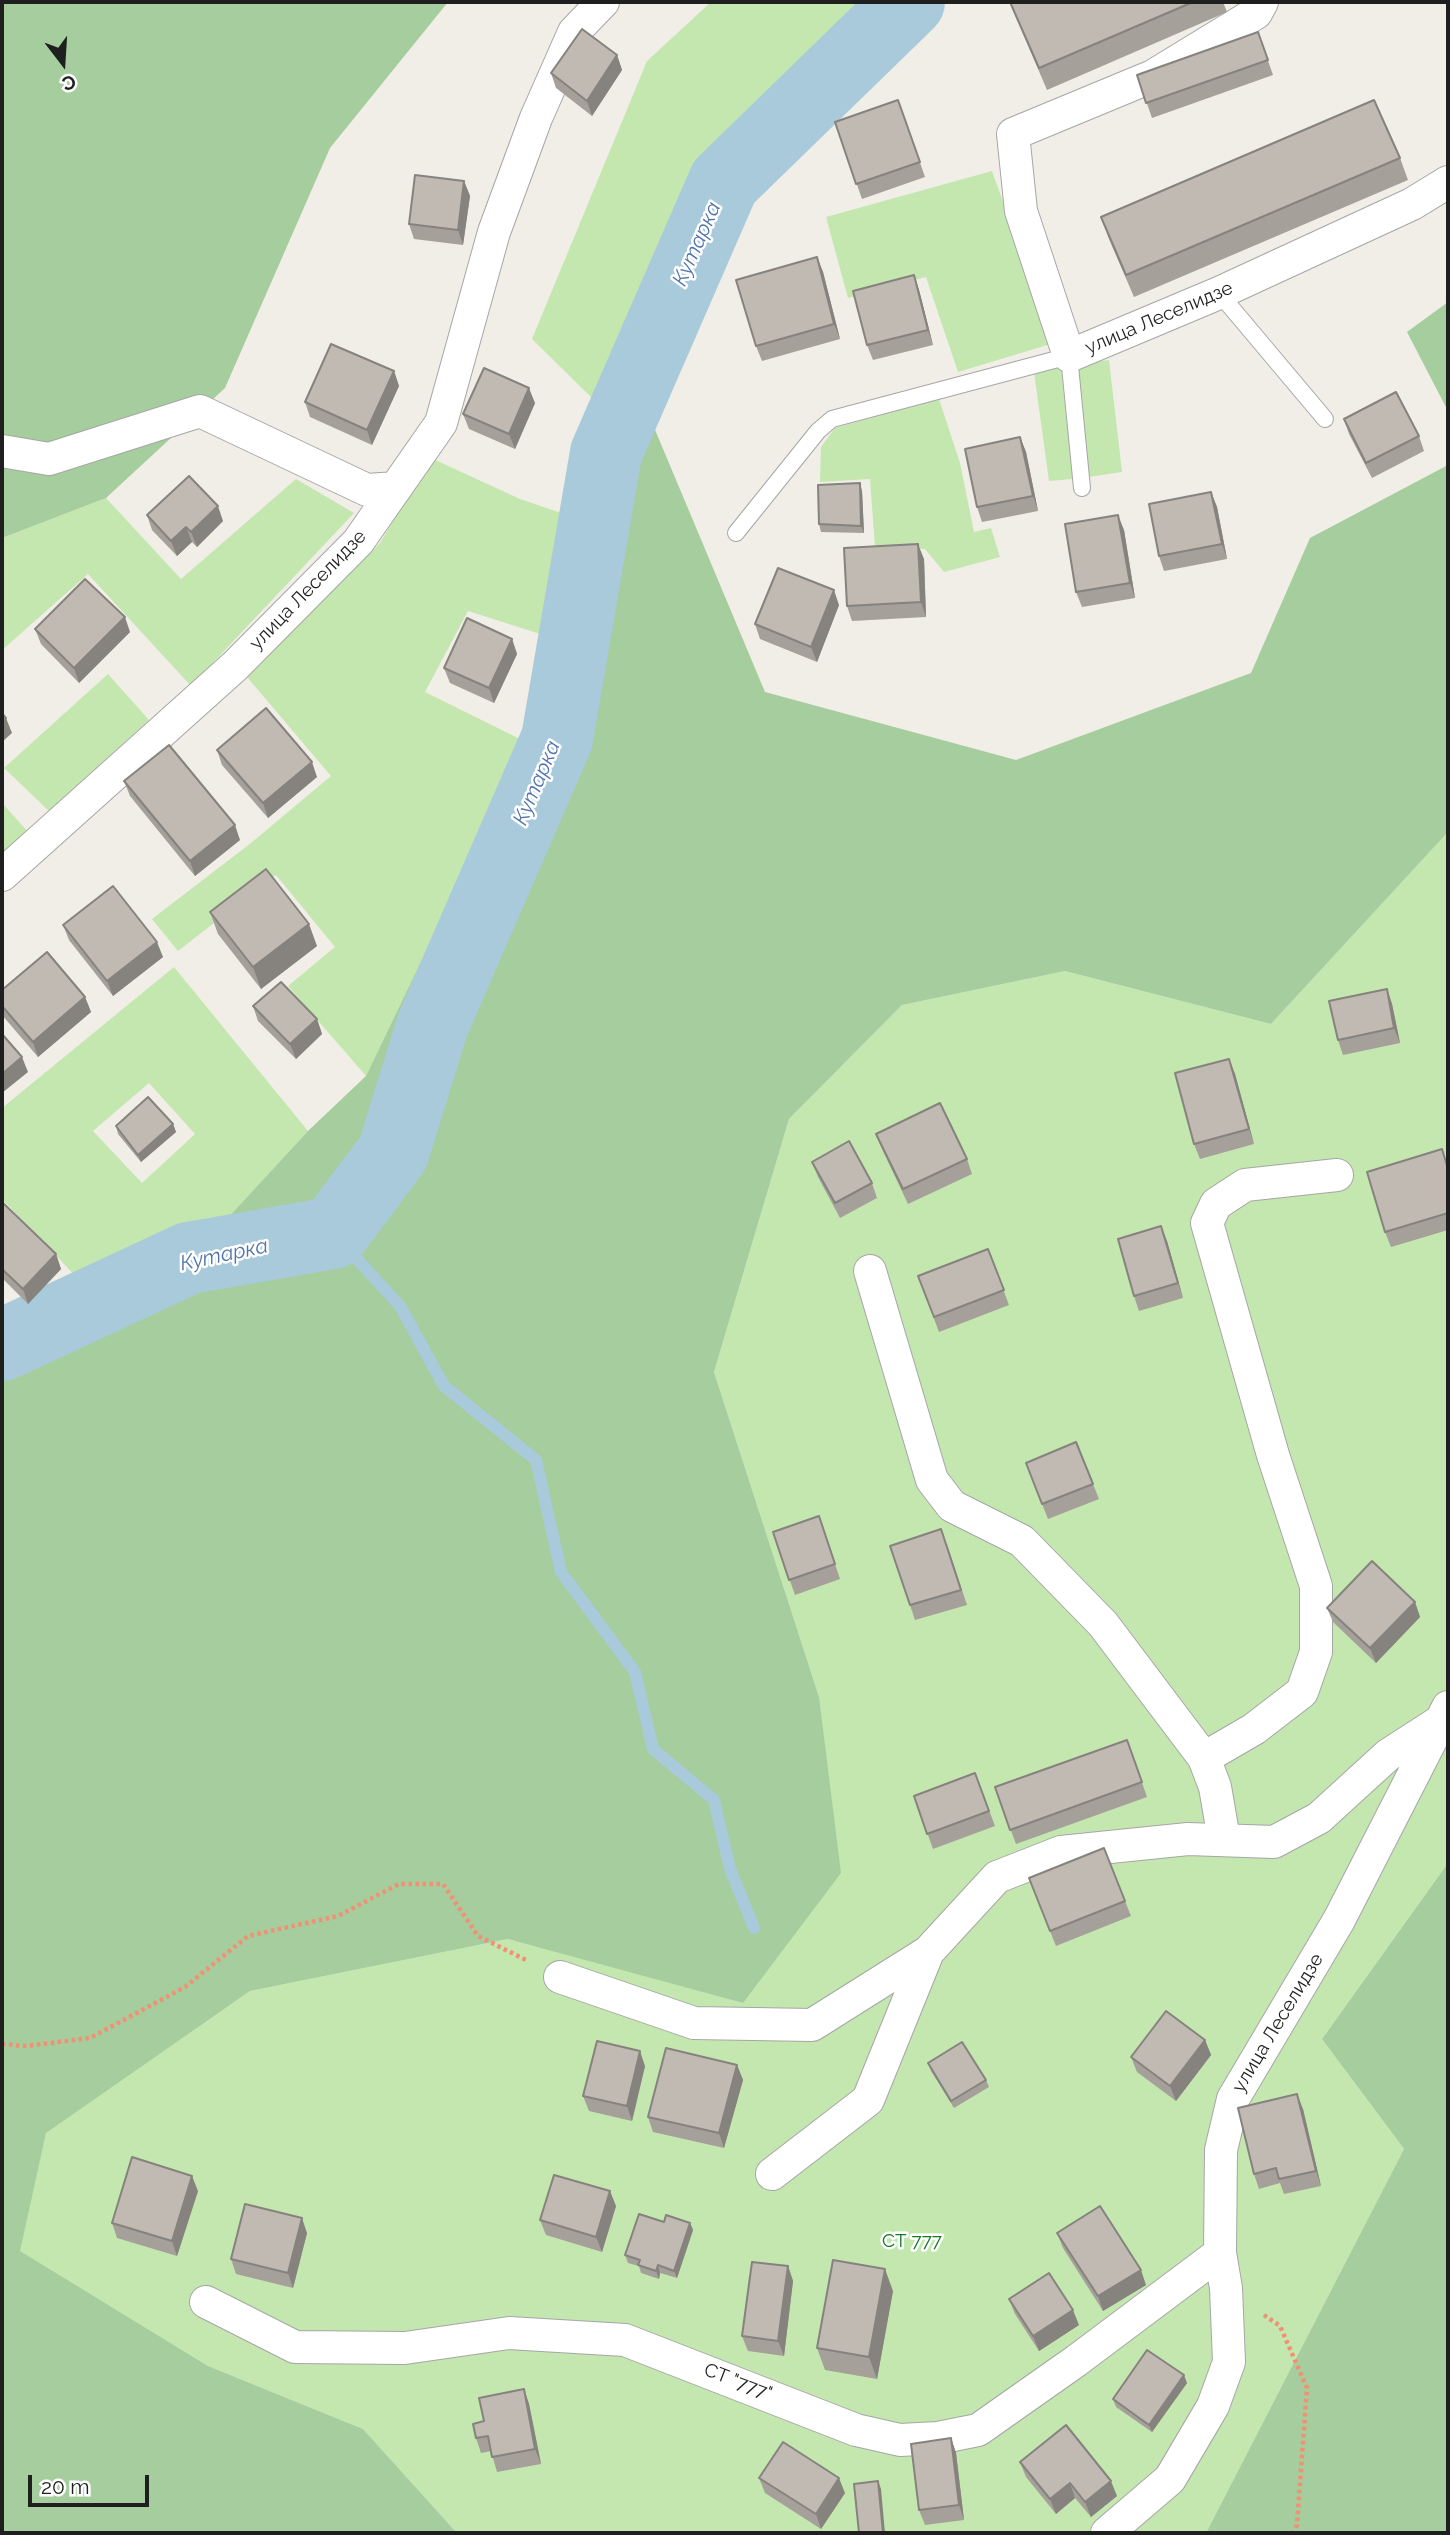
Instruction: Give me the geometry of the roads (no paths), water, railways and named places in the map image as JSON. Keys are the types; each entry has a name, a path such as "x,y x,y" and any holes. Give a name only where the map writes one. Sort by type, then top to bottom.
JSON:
{"street":[{"name":"улица Леселидзе","path":"2,875 235,666 358,542 441,423 494,232 536,118 574,32 603,2"},
{"name":"улица Леселидзе","path":"1262,2 1256,13 1153,76 1013,134 1021,211 1069,356 1219,293 1412,204 1448,182"},
{"path":"2,450 48,458 200,411 368,489 396,488"},
{"path":"1203,1758 1254,1730 1302,1692 1316,1652 1316,1586 1273,1455 1207,1223 1216,1204 1244,1185 1337,1175"},
{"path":"870,1271 932,1480 952,1506 1022,1541 1103,1624 1203,1758 1215,1787 1224,1839"},
{"name":"улица Леселидзе","path":"1107,2533 1170,2479 1213,2406 1229,2362 1226,2288 1220,2253 1221,2150 1233,2099 1339,1920 1443,1715"},
{"path":"560,1977 694,2023 812,2025 928,1952 997,1877 1062,1852 1188,1839 1275,1842 1319,1818 1388,1755 1443,1715"},
{"path":"772,2174 868,2100 928,1952"},
{"name":"СТ \"777\"","path":"206,2302 295,2347 405,2348 509,2333 625,2340 856,2430 900,2440 925,2439 978,2430 1076,2361 1220,2253"}],"lane":[{"path":"1219,293 1325,419"},
{"path":"736,533 818,431 832,419 1069,356 1082,488"}],"waterway":[{"name":"Кутарка","path":"2,1345 189,1258 333,1233 393,1153 433,1024 557,739 606,453 724,182 909,2"},
{"path":"333,1233 400,1306 444,1386 536,1460 561,1572 635,1672 653,1749 714,1800 730,1869 754,1928"}],"park label":[{"name":"СТ 777","path":"912,2241"}]}
